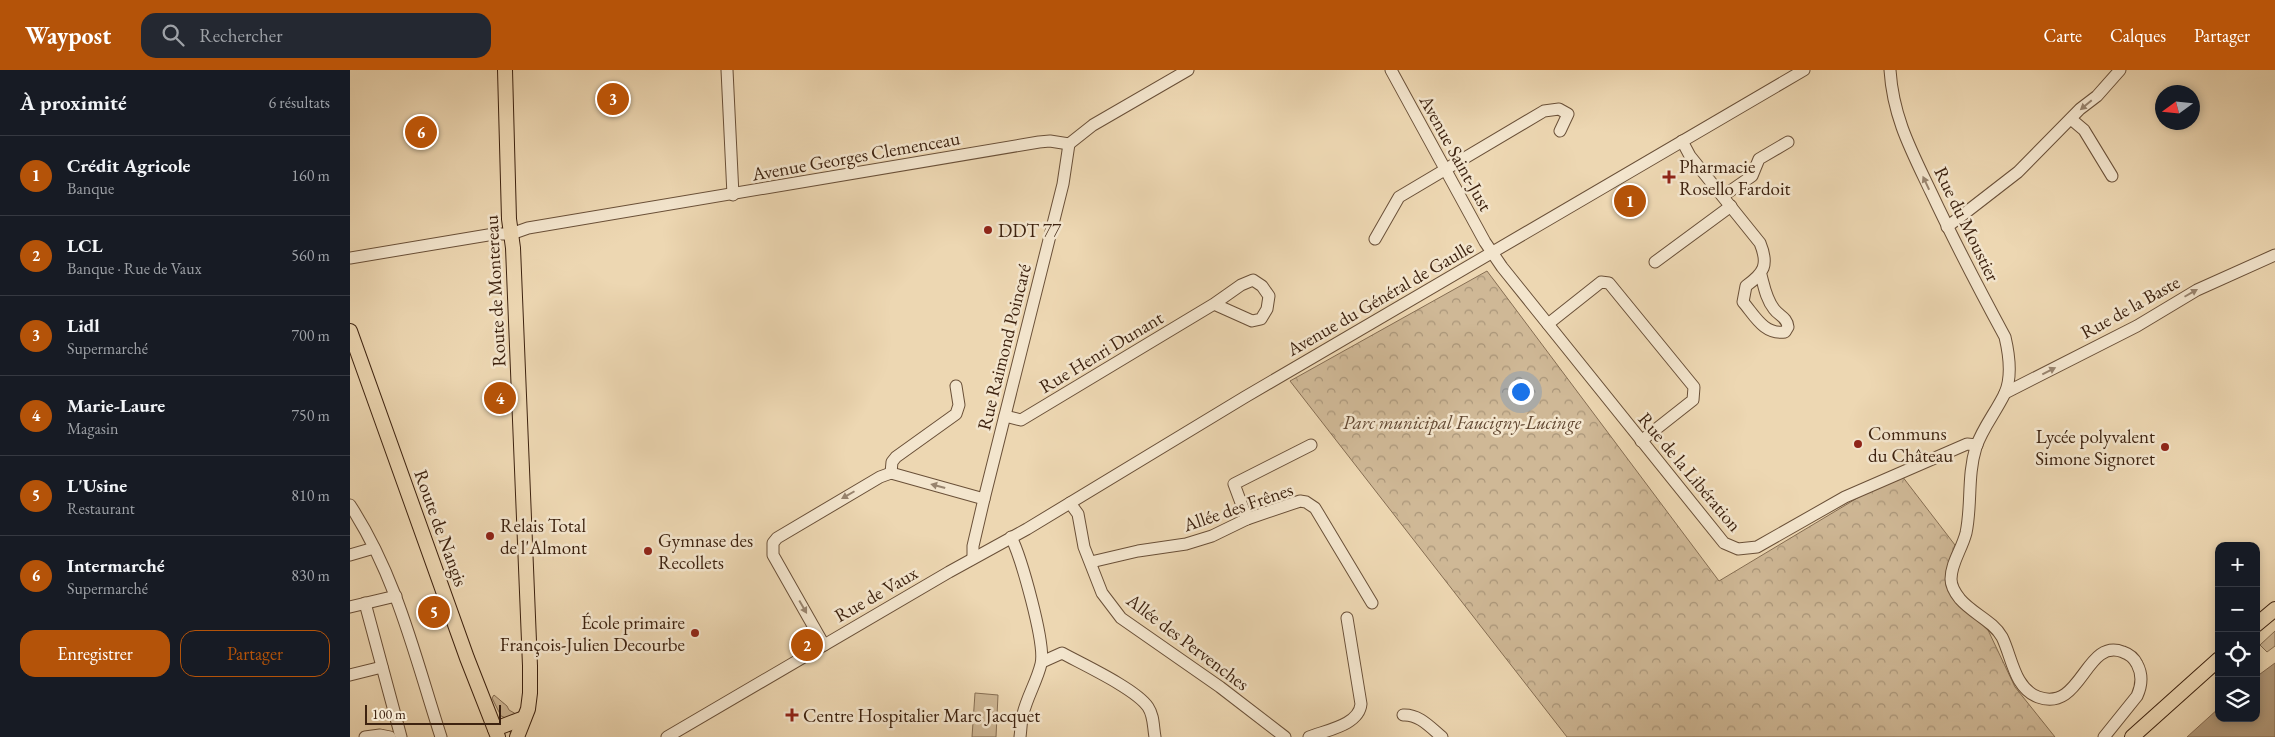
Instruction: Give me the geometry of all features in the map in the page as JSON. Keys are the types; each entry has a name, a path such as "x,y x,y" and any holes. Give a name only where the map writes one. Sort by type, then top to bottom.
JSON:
{"main road":[{"name":"Route de Montereau","path":"505,70 530,666 530,692 517,737"},
{"name":"Route de Nangis","path":"350,331 467,658 497,733"},
{"path":"2260,622 2275,609"},
{"path":"2132,737 2215,663"},
{"path":"497,733 524,718"}],"street":[{"path":"727,70 733,195"},
{"path":"1069,144 1093,125 1188,70"},
{"name":"Avenue Saint-Just","path":"1391,70 1492,253"},
{"name":"Avenue du Général de Gaulle","path":"973,558 1070,503 1237,402 1804,70"},
{"name":"Rue du Moustier","path":"1890,70 1892,95 1904,136 1947,227 2005,338 2008,370 2005,393"},
{"path":"1947,227 2018,172 2120,70"},
{"path":"1375,239 1399,197 1544,111 1558,109 1568,114 1560,131"},
{"path":"2071,119 2084,130 2112,176"},
{"name":"Avenue Georges Clemenceau","path":"350,258 497,234 511,234 528,228 1039,142 1050,141 1069,144"},
{"path":"1682,141 1690,156 1760,243 1765,262 1761,275 1766,293 1774,310 1787,320 1788,327 1785,332 1778,333 1764,328 1743,302 1746,286 1761,275"},
{"path":"1723,196 1752,176 1759,160 1788,142"},
{"name":"Rue Raimond Poincaré","path":"973,558 973,546 984,499 1064,184 1069,144"},
{"path":"1655,262 1731,206"},
{"name":"Rue de la Libération","path":"1492,253 1719,539 1728,546 1738,549 1757,547 1845,497 1967,444 1977,446"},
{"name":"Rue de la Baste","path":"2005,393 2137,326 2196,290 2275,255"},
{"name":"Rue Henri Dunant","path":"1005,416 1021,420 1253,280 1262,286 1269,296 1267,309 1261,319 1252,321 1214,304"},
{"path":"1548,324 1601,282 1609,283 1694,387 1693,400 1641,441"},
{"path":"891,473 892,462 896,457 956,414 959,404 956,386"},
{"path":"2005,393 1977,446 1970,471 1967,530 1951,574 1951,582 1954,591 1968,608 1992,626 2000,635 2016,674 2022,684 2036,697 2052,699 2067,694 2091,664 2105,652 2120,650 2131,656 2141,673 2140,690 2104,737"},
{"path":"1247,519 1234,484 1311,445"},
{"path":"824,645 773,555 773,543 777,538 880,477 891,473 984,499"},
{"name":"Allée des Frênes","path":"1091,562 1138,551 1186,544 1212,536 1247,519 1295,502 1306,502 1315,508 1372,603"},
{"name":"Allée des Pervenches","path":"1070,503 1078,514 1084,546 1102,594 1121,618 1220,687 1285,737"},
{"path":"350,505 374,548 396,596 412,637 441,737"},
{"path":"1011,537 1025,575 1038,632 1042,662 1023,714 1020,737"},
{"path":"350,555 374,548"},
{"name":"Rue de Vaux","path":"667,737 973,558"},
{"path":"350,607 396,596"},
{"path":"365,603 401,737"},
{"path":"1310,737 1354,720 1360,713 1361,704 1347,618"},
{"path":"1042,662 1062,652 1133,693 1147,705 1152,716 1154,737"},
{"path":"350,675 382,667"},
{"path":"1403,715 1418,717 1442,737"},
{"path":"365,737 380,735 390,737"}],"green space":[{"name":"Parc municipal Faucigny-Lucinge","path":"1487,271 1719,581 1874,488 1902,476 1955,545 1946,583 1988,630 2015,687 2055,737 1567,737 1290,381"},
{"path":"2275,631 2275,646 2267,652 2260,645"},
{"path":"975,693 998,695 996,737 972,737"},
{"path":"494,695 509,710 516,714 506,718 501,716 492,698"}],"shaded area":[{"path":"2275,663 2275,737 2187,737 2215,712 2215,722 2260,722 2260,674"}],"place":[{"name":"Lidl","path":"613,99"},
{"name":"Intermarché","path":"421,132"},
{"name":"Pharmacie Rosello Fardoit","path":"1669,177"},
{"name":"Crédit Agricole","path":"1630,201"},
{"name":"DDT 77","path":"988,230"},
{"name":"Marie-Laure","path":"500,398"},
{"name":"Communs du Château","path":"1858,444"},
{"name":"Lycée polyvalent Simone Signoret","path":"2165,447"},
{"name":"Relais Total de l'Almont","path":"490,536"},
{"name":"Gymnase des Recollets","path":"648,551"},
{"name":"L'Usine","path":"434,612"},
{"name":"École primaire François-Julien Decourbe","path":"695,633"},
{"name":"LCL","path":"807,645"},
{"name":"Centre Hospitalier Marc Jacquet","path":"792,715"}]}
